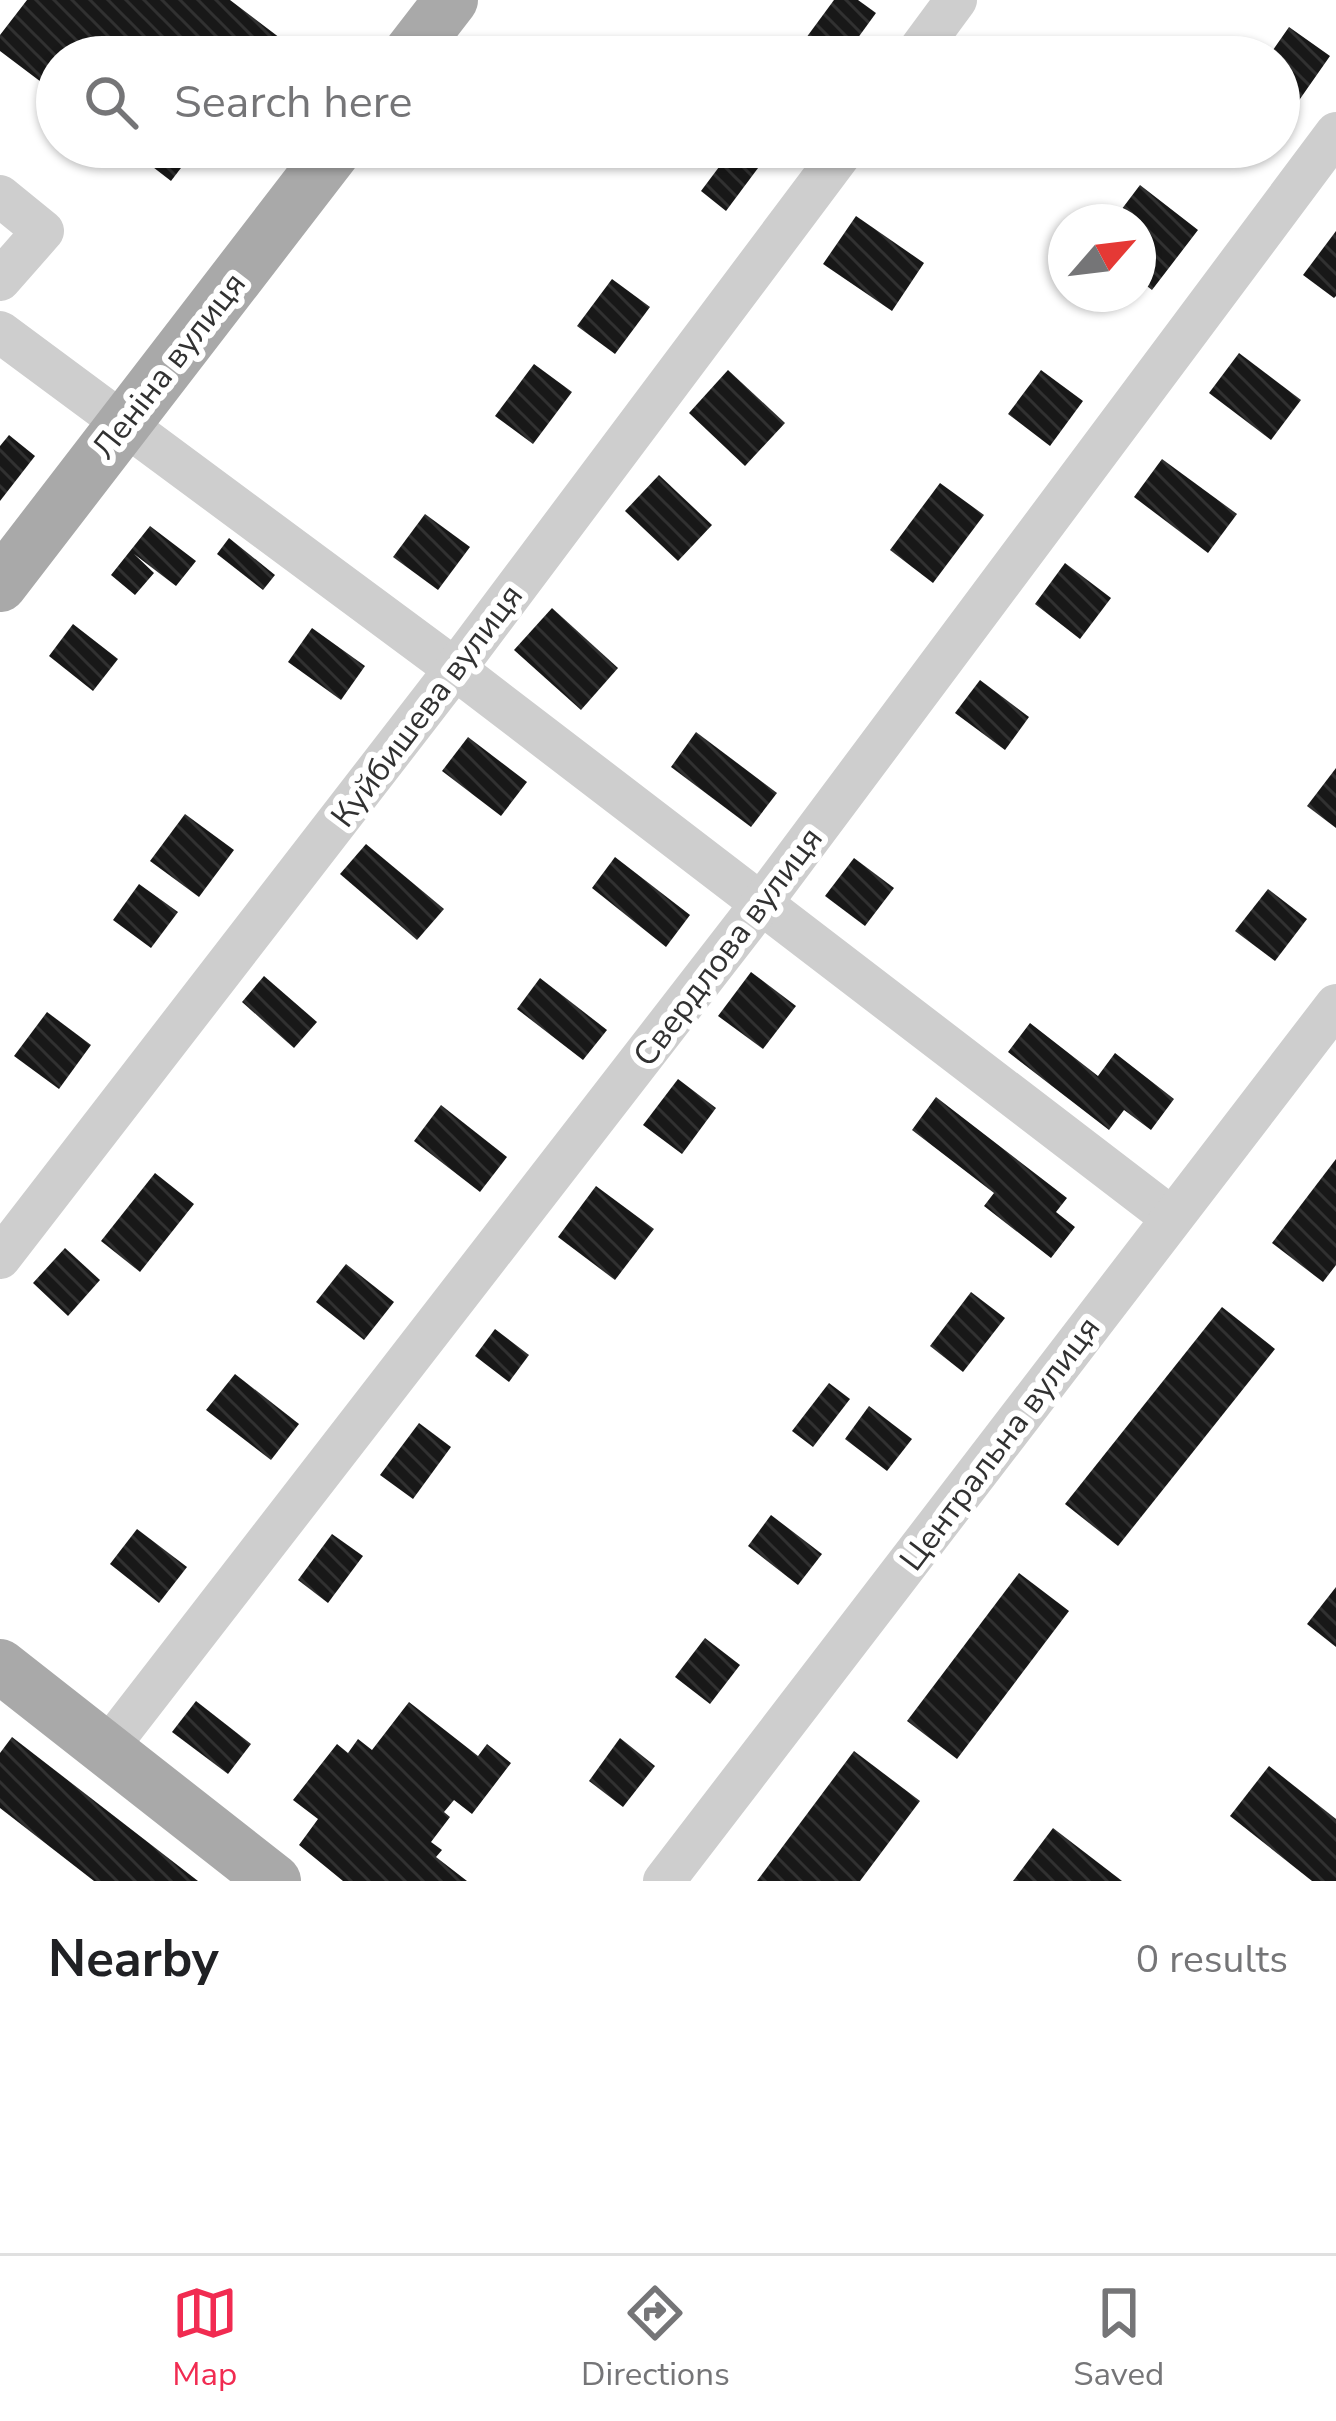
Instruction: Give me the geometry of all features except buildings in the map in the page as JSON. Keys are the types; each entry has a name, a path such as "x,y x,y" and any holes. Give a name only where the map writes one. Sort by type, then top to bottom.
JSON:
{"main road":[{"path":"423,36 451,0"},
{"name":"Леніна вулиця","path":"0,585 321,168"},
{"path":"7,1686 106,1750 274,1881"}],"street":[{"path":"929,36 956,0"},
{"name":"Свердлова вулиця","path":"106,1750 760,905 1336,133"},
{"name":"Куйбишева вулиця","path":"0,1258 454,669 830,168"},
{"path":"0,196 43,231 0,280"},
{"path":"0,332 454,669 1172,1218"},
{"name":"Центральна вулиця","path":"664,1881 1336,1005"}]}
